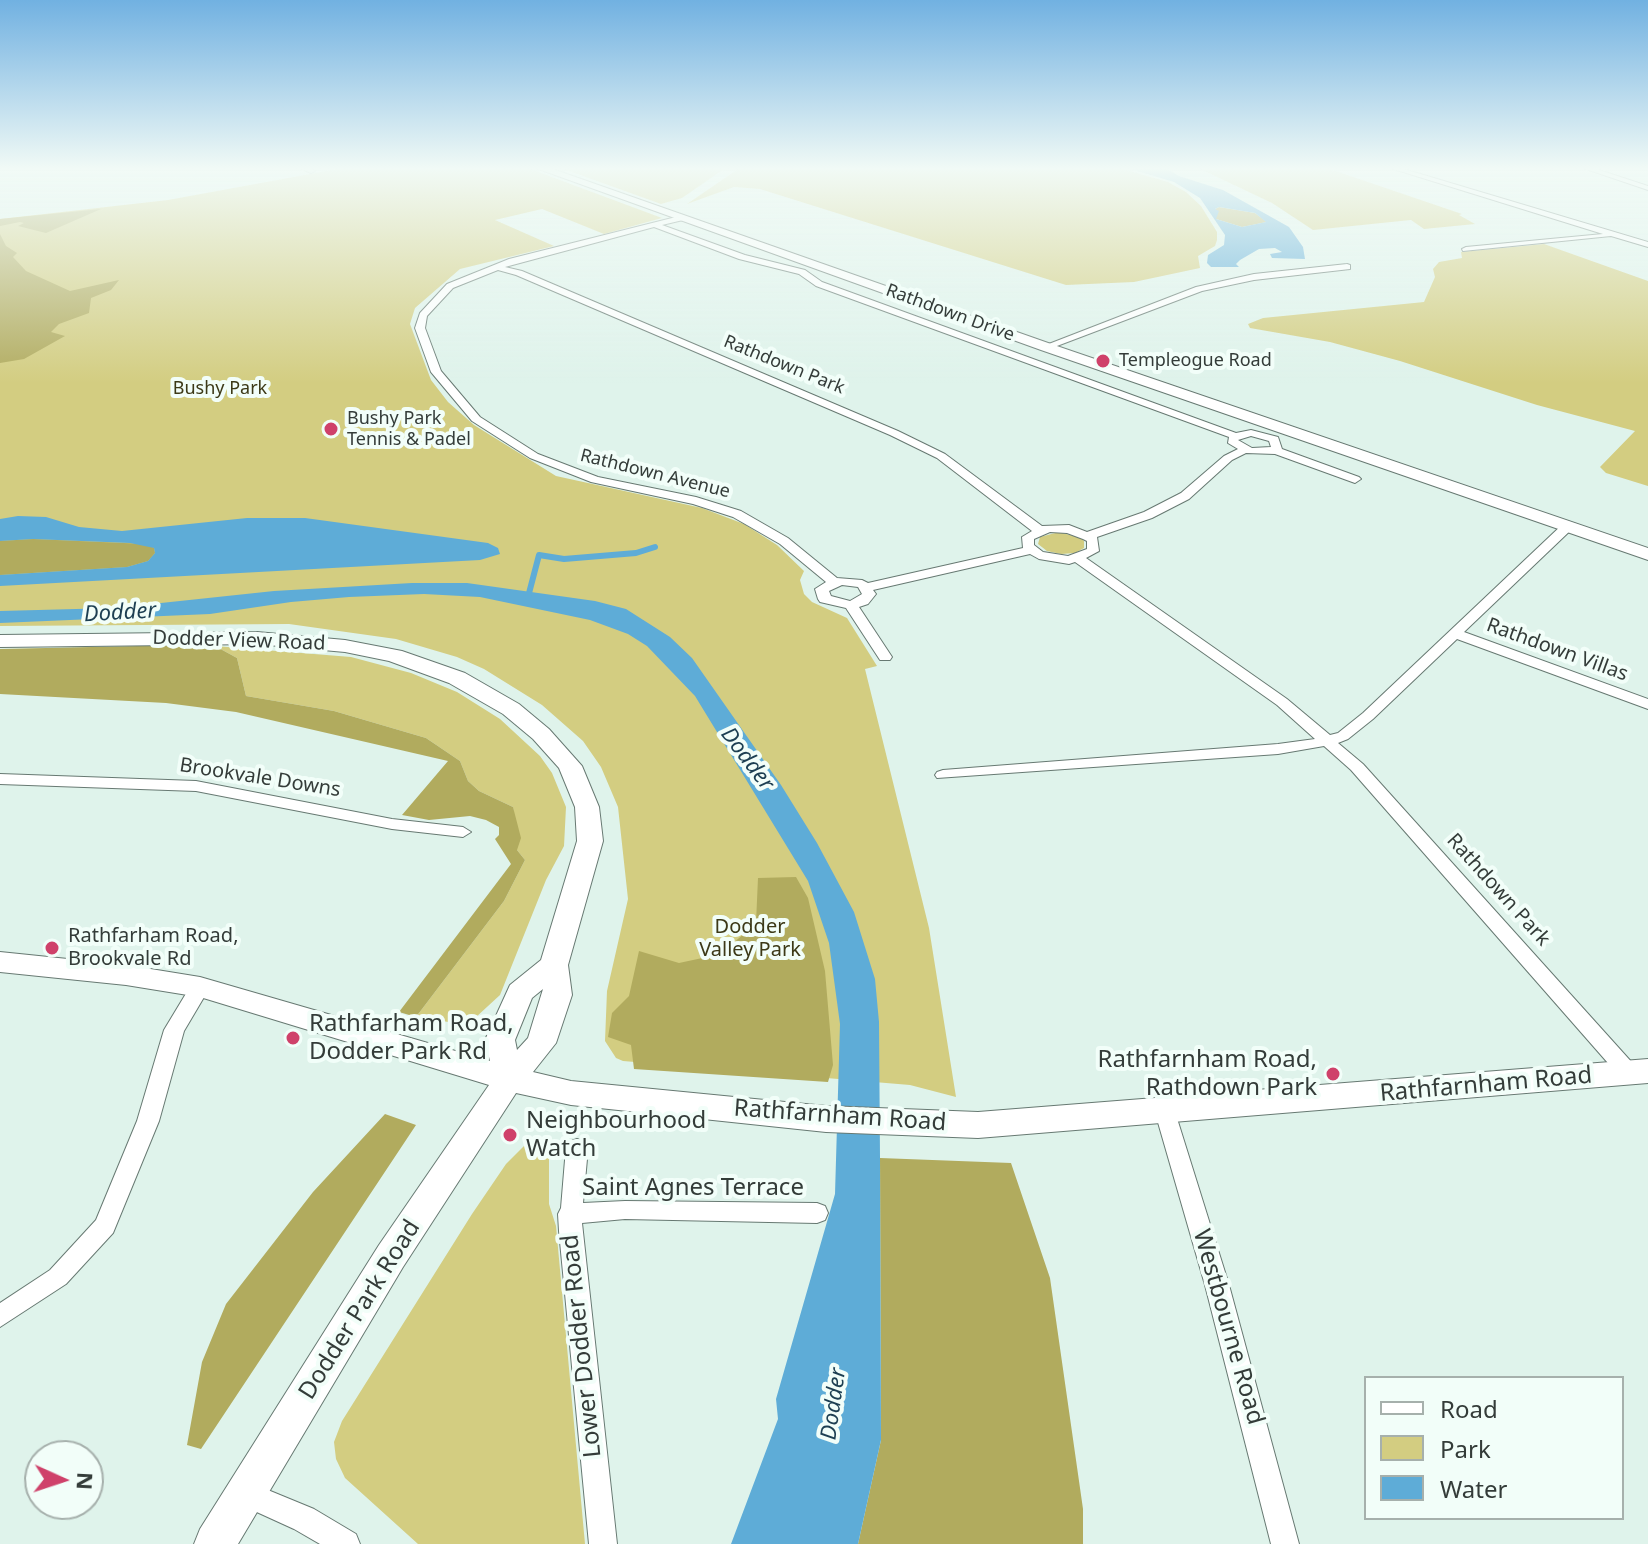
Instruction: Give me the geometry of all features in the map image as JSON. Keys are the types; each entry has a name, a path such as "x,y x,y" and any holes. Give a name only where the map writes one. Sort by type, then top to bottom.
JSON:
{"main road":[{"path":"740,239 1648,554"},
{"name":"Dodder View Road","path":"0,641 221,637 319,643 416,662 457,678 495,698 526,721 559,753 577,779 587,807 590,841 554,965 558,995 541,1043 509,1079"},
{"name":"Rathfarnham Road","path":"0,962 126,975 200,987 509,1079 592,1096 826,1119 902,1123 1032,1123 1638,1072"},
{"name":"Dodder Park Road","path":"215,1544 391,1256 509,1079"}],"street":[{"name":"Rathdown Avenue","path":"602,239 497,267 450,286 423,315 420,328 436,372 476,419 534,456 595,480 697,501 737,514 784,541 834,582 856,582 866,588"},
{"name":"Rathdown Drive","path":"693,239 742,257 802,272 819,284 1235,436 1251,433 1270,437 1279,445 1274,450"},
{"path":"1466,249 1573,239"},
{"name":"Rathdown Park","path":"497,267 519,273 894,433 941,456 1039,530"},
{"path":"1046,347 1199,289 1254,277 1347,267"},
{"path":"1235,436 1232,441 1234,445 1244,450"},
{"path":"1087,536 1148,515 1185,496 1228,458 1244,450"},
{"name":"Rathdown Drive","path":"1244,450 1274,450 1355,479"},
{"path":"943,775 1278,749 1343,736 1368,716 1568,526"},
{"path":"834,582 822,589 822,596 830,602 851,605 867,598 866,588 1032,550 1027,542 1028,537 1039,530 1069,529 1093,540 1093,551 1079,559"},
{"name":"Rathdown Park","path":"1032,550 1048,558 1079,559 1282,702 1329,741 1357,767 1638,1072"},
{"path":"851,605 885,657"},
{"name":"Rathdown Villas","path":"1453,633 1648,704"},
{"name":"Brookvale Downs","path":"0,779 196,786 392,824 463,832"},
{"path":"0,1316 58,1277 105,1226 148,1121 174,1030 200,987"},
{"name":"Westbourne Road","path":"1165,1112 1217,1285 1285,1544"},
{"name":"Lower Dodder Road","path":"577,1148 569,1214 603,1544"},
{"name":"Saint Agnes Terrace","path":"569,1214 625,1210 817,1213"},
{"path":"246,1494 304,1519 346,1544"}],"green space":[{"name":"Bushy Park","path":"0,239 538,239 554,246 460,269 415,308 410,324 431,380 448,402 474,425 556,476 702,508 744,524 777,545 804,571 800,580 804,594 812,602 847,618 877,666 865,669 929,928 956,1097 910,1085 616,1058 605,1041 607,991 628,899 618,807 601,767 583,741 542,705 484,669 457,657 396,639 289,624 0,626"},
{"path":"0,239 17,253 13,257 26,271 70,291 119,280 111,290 91,298 89,313 59,324 51,332 65,336 24,359 0,363"},
{"path":"920,239 1217,239 1215,246 1198,256 1200,268 1134,282 1066,285"},
{"path":"1544,244 1648,281 1648,486 1606,473 1600,467 1635,431 1537,405 1400,361 1330,342 1250,328 1248,324 1263,318 1424,302 1435,277 1433,269 1439,262 1462,258 1461,252"},
{"path":"1059,532 1081,538 1084,548 1075,553 1061,554 1047,551 1038,544 1040,537"},
{"path":"33,539 146,544 154,548 155,553 148,561 127,567 0,575 0,541"},
{"path":"215,646 351,657 411,673 457,692 500,719 540,756 552,773 566,807 564,846 546,880 500,995 475,1018 455,1023 416,1017 504,901 525,860 517,850 513,807 479,791 468,781 460,761 426,738 334,711 246,696 237,658"},
{"path":"215,646 237,658 246,696 334,711 426,738 460,761 468,781 479,791 513,807 521,838 517,850 525,860 504,901 416,1017 399,1012 511,864 495,839 499,835 499,827 470,816 429,820 402,815 448,761 236,712 166,703 0,694 0,649"},
{"name":"Dodder Valley Park","path":"796,877 808,898 825,971 833,1065 828,1082 634,1069 631,1045 608,1037 612,1013 629,996 639,951 679,963 721,954 756,923 758,878"},
{"path":"385,1114 416,1125 201,1449 187,1445 202,1362 226,1304 313,1192"},
{"path":"540,1138 549,1138 549,1204 556,1226 585,1544 418,1544 345,1478 336,1459 334,1442 342,1421 472,1214 506,1164 525,1145"},
{"path":"880,1158 1011,1163 1050,1278 1083,1509 1083,1544 858,1544 881,1440"}],"water":[{"path":"1225,239 1297,239 1305,259 1272,258 1270,254 1282,252 1275,248 1259,249 1240,260 1236,264 1239,267 1211,267 1207,263 1208,255 1224,245"},
{"path":"46,517 79,527 122,531 247,518 305,518 488,543 498,548 500,554 480,560 0,586 0,575 127,567 148,561 155,553 154,548 130,543 33,539 0,541 0,519"},
{"name":"Dodder","path":"467,583 595,601 626,609 670,637 692,658 781,785 854,912 875,979 879,1022 880,1158 881,1440 858,1544 731,1544 778,1419 776,1399 835,1194 840,1024 829,943 808,881 695,696 647,646 628,634 590,620 480,597 424,594 349,597 210,614 0,623 0,611 114,608 274,591"}],"waterway":[{"path":"528,597 539,555 564,559 636,553 655,547"}],"place":[{"name":"Templeogue Road","path":"1103,361"},
{"name":"Bushy Park Tennis & Padel","path":"331,429"},
{"name":"Rathfarham Road, Brookvale Rd","path":"52,948"},
{"name":"Rathfarham Road, Dodder Park Rd","path":"293,1038"},
{"name":"Rathfarnham Road, Rathdown Park","path":"1333,1074"},
{"name":"Neighbourhood Watch","path":"510,1135"}]}
